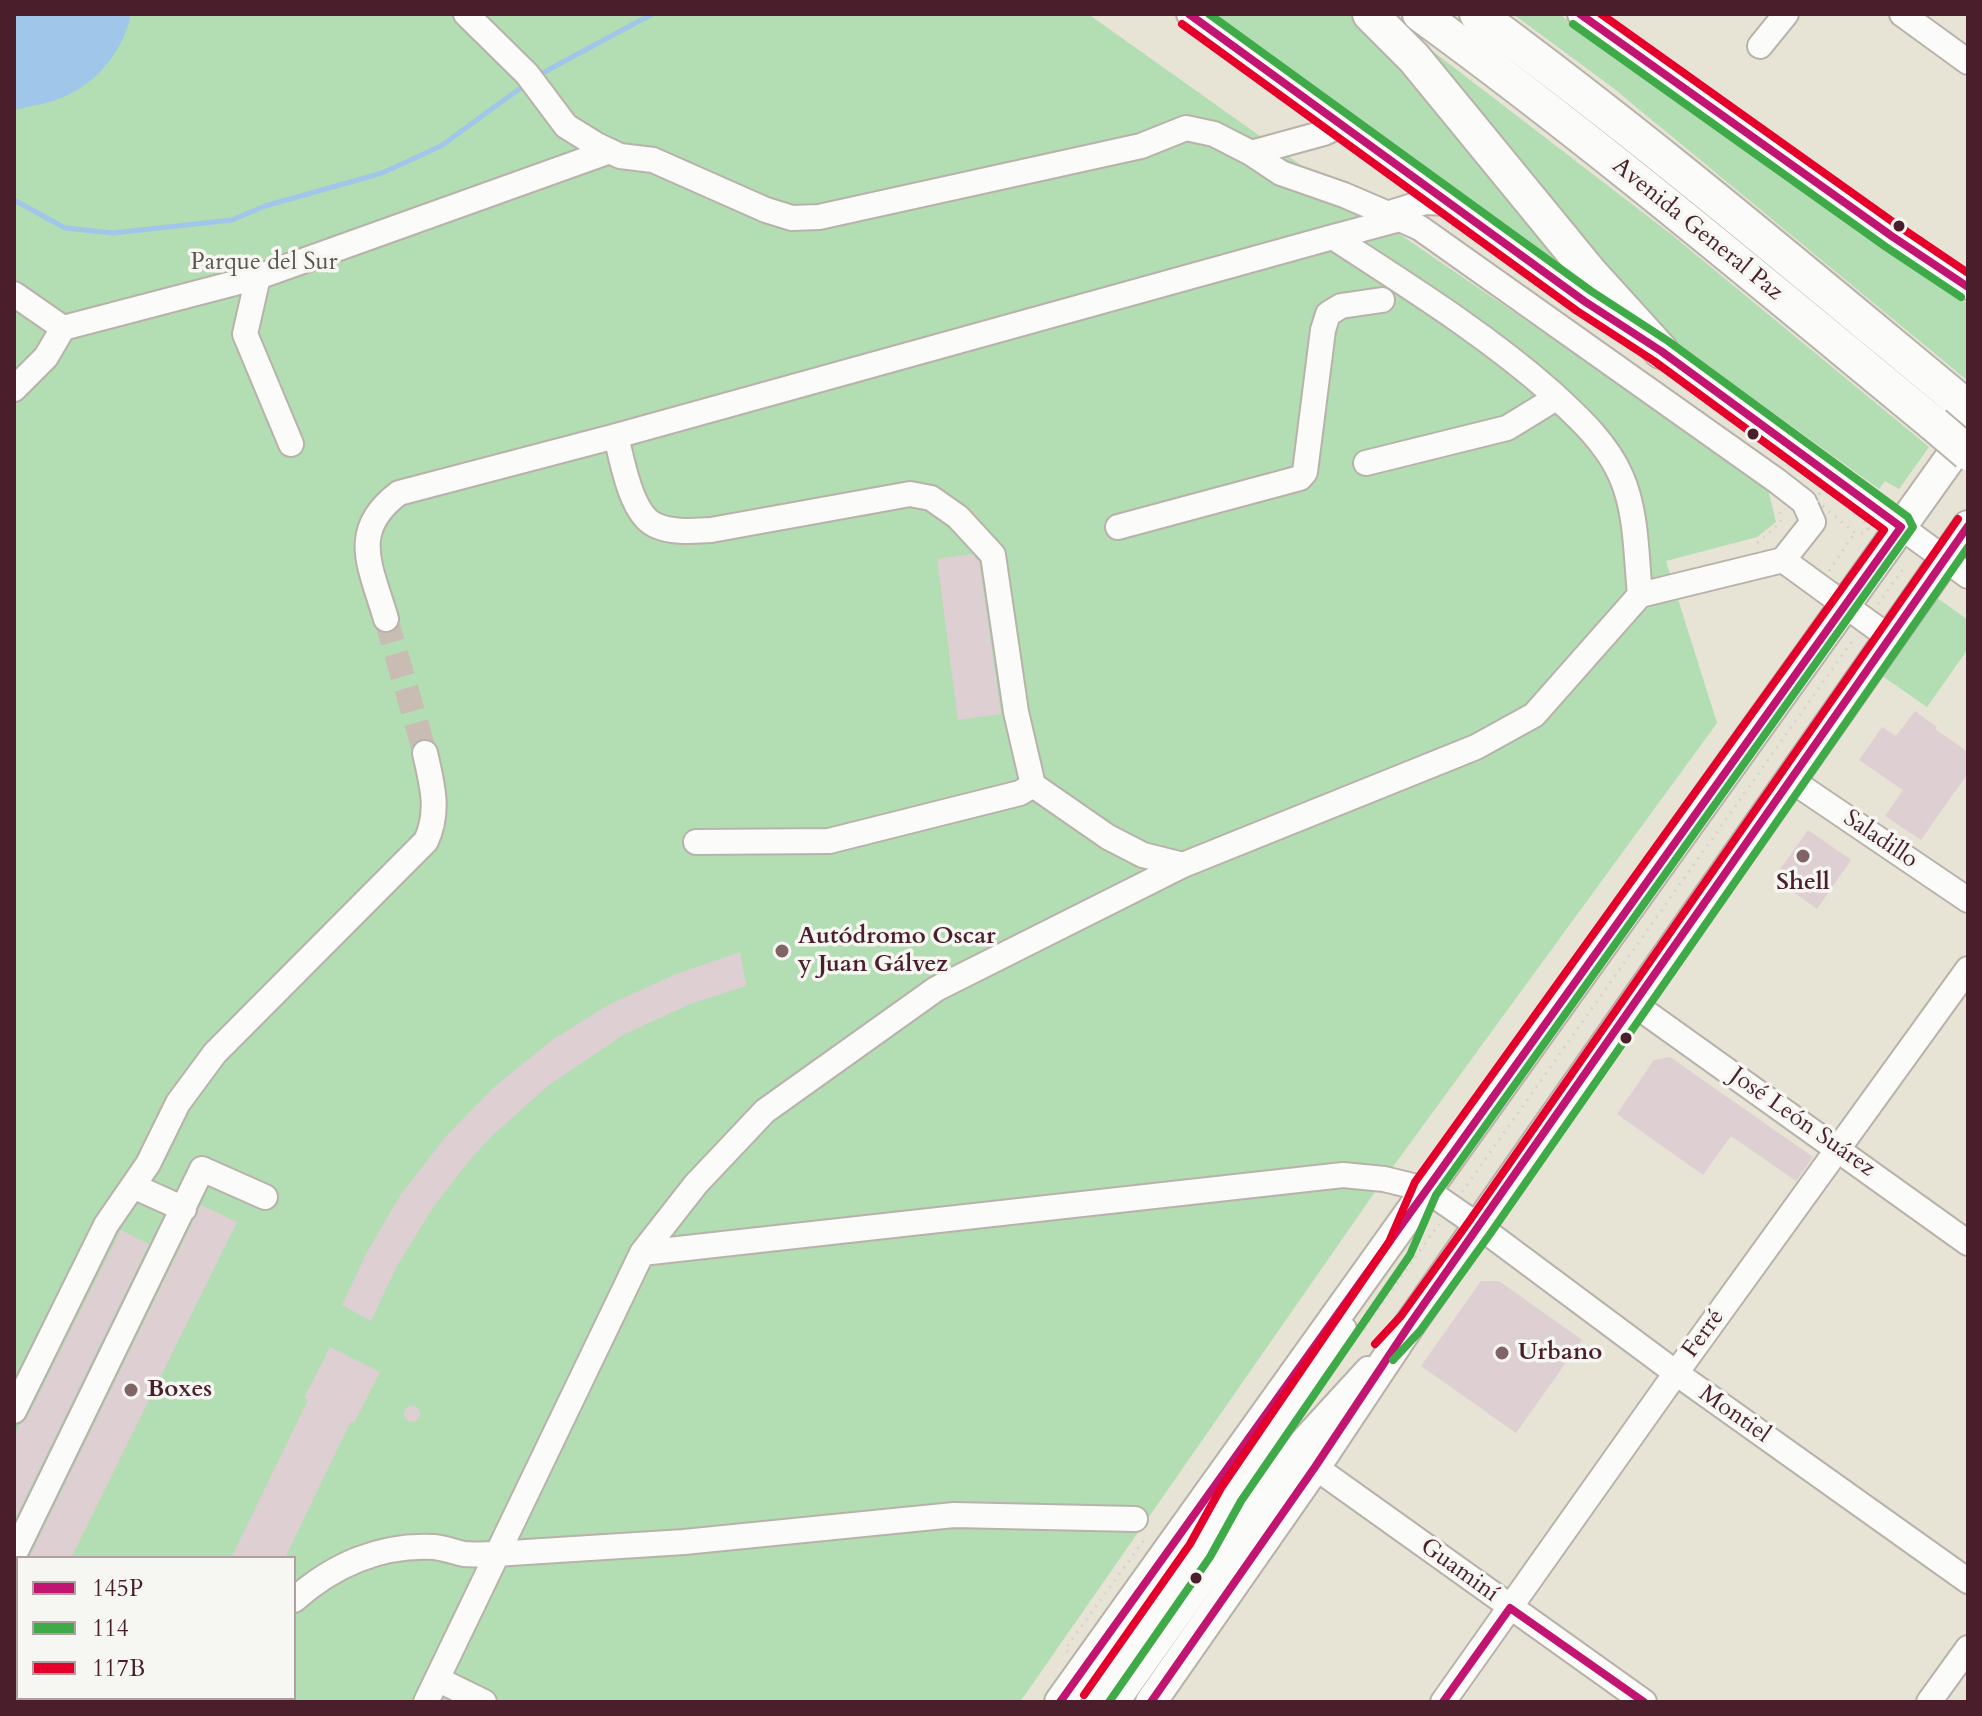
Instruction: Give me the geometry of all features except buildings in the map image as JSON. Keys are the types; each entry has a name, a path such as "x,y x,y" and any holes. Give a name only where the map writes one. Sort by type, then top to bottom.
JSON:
{"highway":[{"path":"1370,14 1414,58 1591,274 1661,351"},
{"name":"Avenida General Paz","path":"1420,14 1698,229 1968,453"},
{"name":"Avenida General Paz","path":"1477,14 1549,67 1746,224 1962,403"}],"main road":[{"path":"1159,1699 1410,1324 1791,780 1867,621 1901,527 1968,433"},
{"path":"1060,1702 1425,1189 1867,621 1956,568 1968,526"}],"street":[{"path":"426,1702 642,1253 696,1184 765,1111 936,989 1183,865 1476,747 1534,715 1640,595 1772,562 1813,522 1804,502 1786,488 1420,228 1281,173 1214,134 1186,128 1141,146 819,217 792,218 766,210 653,160 620,156 566,126 532,81 466,14"},
{"path":"1189,14 1584,301 1661,351 1956,568"},
{"path":"1580,14 1968,287"},
{"path":"1760,46 1786,14"},
{"path":"1902,14 1968,62"},
{"path":"1251,153 1324,133 1343,124"},
{"path":"14,389 46,357 63,328 258,277 610,151"},
{"path":"386,619 367,556 366,539 370,523 382,506 399,493 1333,237 1395,216 1425,202 1450,203"},
{"path":"1333,237 1517,362 1583,422 1608,451 1629,495 1640,595"},
{"path":"258,277 245,334 291,444"},
{"path":"14,294 63,328"},
{"path":"1118,527 1300,478 1305,472 1323,330 1328,314 1341,306 1382,300"},
{"path":"1366,463 1507,428 1556,398"},
{"path":"616,436 633,496 640,511 653,525 679,531 711,530 910,494 931,498 958,517 993,555 1016,712 1033,785 1108,837 1143,855 1183,865"},
{"path":"1786,488 1818,467"},
{"path":"1772,562 1867,621"},
{"path":"14,1411 106,1225 148,1164 178,1103 215,1053 426,841 436,807 425,753"},
{"name":"Saladillo","path":"1791,780 1968,900"},
{"path":"696,842 829,841 1020,793 1033,785"},
{"name":"Ferré","path":"1443,1702 1968,969"},
{"name":"José León Suárez","path":"1634,1004 1968,1243"},
{"path":"14,1555 202,1169 265,1197"},
{"name":"Montiel","path":"642,1253 1343,1175 1384,1179 1425,1189 1968,1581"},
{"path":"133,1186 184,1209"},
{"path":"1094,1702 1200,1550 1231,1495 1400,1248 1425,1189"},
{"path":"1117,1702 1303,1440 1410,1324"},
{"name":"Guaminí","path":"1315,1467 1644,1702"},
{"path":"296,1598 318,1579 353,1561 408,1547 438,1547 466,1554 495,1554 684,1542 954,1515 1135,1519"},
{"path":"1929,1702 1968,1648"},
{"path":"437,1679 484,1702"}],"path":[{"path":"1772,562 1757,541 1781,522 1775,501 1786,488"},
{"path":"1360,1335 1906,565"},
{"path":"39,1554 43,1556"}],"green space":[{"name":"Autódromo Oscar y Juan Gálvez","path":"14,14 1088,14 1367,212 1735,463 1768,489 1776,522 1757,537 1666,561 1717,723 1384,1179 1020,1702 14,1702"},
{"path":"1201,14 1349,14 1401,65 1597,297"},
{"path":"1513,14 1559,14 1968,304 1968,381 1612,87"},
{"path":"1400,26 1672,235 1929,447 1899,489 1885,481 1879,489 1650,324"},
{"path":"1933,595 1968,620 1968,649 1927,707 1878,673"}],"water":[{"path":"14,14 131,14 116,51 90,81 62,98 14,110"}],"waterway":[{"path":"537,76 652,14"},
{"path":"14,200 65,228 113,233 232,220 265,206 382,173 441,146 526,84"}],"tunnel":[{"path":"386,619 425,753"}],"transit line":[{"name":"145P","path":"1060,1702 1901,527 1661,351 1584,301 1189,14"},
{"name":"114","path":"1109,1702 1210,1557 1241,1501 1410,1255 1436,1195 1913,527 1908,517 1668,341 1591,291 1209,14"},
{"name":"145P","path":"1580,14 1968,287"},
{"name":"117B","path":"1601,14 1968,273"},
{"name":"117B","path":"1084,1695 1190,1544 1221,1488 1389,1242 1415,1182 1884,530 1654,361 1577,311 1182,24"},
{"name":"114","path":"1573,24 1961,297"},
{"name":"117B","path":"1375,1344 1401,1316 1470,1220 1958,519"},
{"name":"145P","path":"1151,1702 1315,1467 1410,1324 1968,526"},
{"name":"114","path":"1393,1360 1420,1331 1490,1234 1968,547"},
{"name":"145P","path":"1443,1702 1510,1608 1644,1702"}],"place":[{"name":"Shell","path":"1803,856"},
{"name":"Autódromo Oscar y Juan Gálvez","path":"782,951"},
{"name":"Urbano","path":"1502,1353"},
{"name":"Boxes","path":"131,1390"}],"park label":[{"name":"Parque del Sur","path":"264,263"}]}
